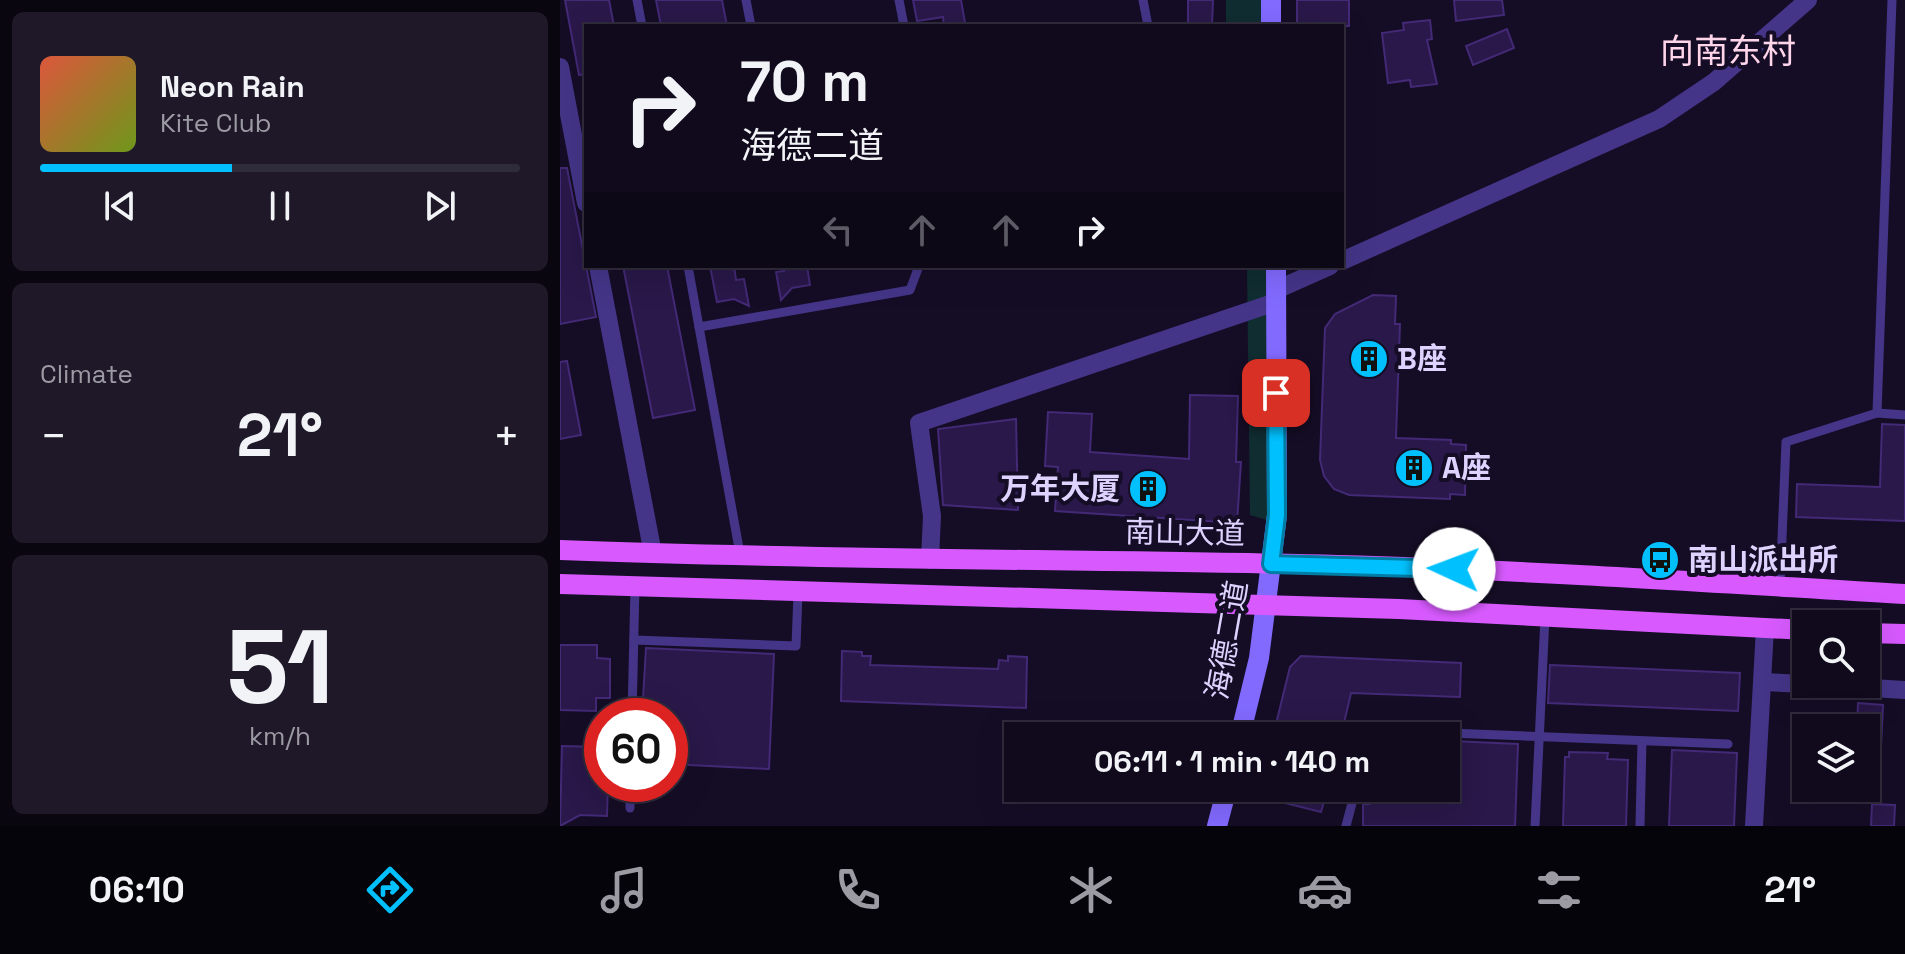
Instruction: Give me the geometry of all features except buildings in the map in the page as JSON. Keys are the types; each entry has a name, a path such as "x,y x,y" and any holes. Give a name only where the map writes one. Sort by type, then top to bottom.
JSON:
{"main road":[{"name":"南山大道","path":"560,550 740,557 1271,564 1542,572 1905,594"},
{"path":"1869,592 1905,578"},
{"path":"560,584 1265,605 1792,629"},
{"path":"1880,633 1905,634"},
{"path":"1880,638 1905,649"}],"street":[{"path":"1271,0 1271,24"},
{"path":"1344,260 1659,119 1731,68 1808,0"},
{"path":"560,67 584,193"},
{"path":"598,268 653,554"},
{"name":"海德二道","path":"1243,722 1259,658 1277,515 1276,268"},
{"path":"930,560 932,516 919,423 1276,296 1326,268"},
{"path":"1754,826 1765,628"},
{"path":"1763,682 1792,683"},
{"path":"1880,688 1905,690"},
{"path":"1220,825 1224,802"}],"lane":[{"path":"637,0 642,24"},
{"path":"746,0 751,24"},
{"path":"899,0 904,24"},
{"path":"1143,0 1148,24"},
{"path":"1877,413 1892,0"},
{"path":"688,268 740,557"},
{"path":"699,327 910,290 918,268"},
{"path":"1780,586 1786,442 1877,413 1905,415"},
{"path":"632,698 635,587"},
{"path":"634,640 796,646 798,593"},
{"path":"1535,826 1545,617"},
{"path":"1460,734 1728,744"},
{"path":"1640,826 1642,741"},
{"path":"630,802 630,808"},
{"path":"1346,826 1352,802"}],"green space":[{"path":"1226,0 1264,0 1264,24 1226,24"},
{"path":"1247,268 1269,268 1267,520 1250,515"}],"place":[{"name":"B座","path":"1369,359"},
{"name":"A座","path":"1414,468"},
{"name":"万年大厦","path":"1148,489"},
{"name":"南山派出所","path":"1660,560"}],"district":[{"name":"向南东村","path":"1728,51"}],"route":[{"path":"1276,393 1277,515 1271,564 1454,569"}]}
